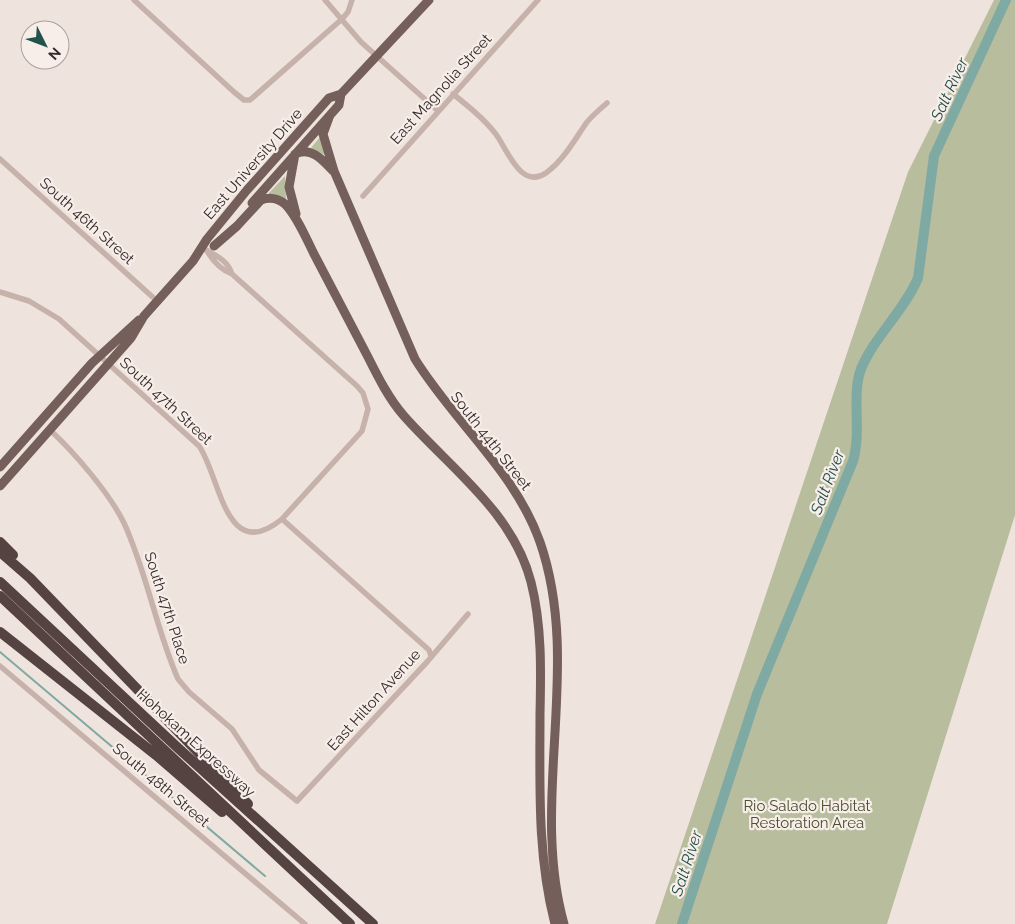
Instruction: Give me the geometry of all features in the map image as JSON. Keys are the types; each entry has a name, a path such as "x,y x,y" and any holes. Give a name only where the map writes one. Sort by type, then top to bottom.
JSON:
{"highway":[{"path":"0,542 30,578 286,845"},
{"path":"0,552 30,578"},
{"name":"Hohokam Expressway","path":"0,582 178,748 373,924"},
{"name":"Hohokam Expressway","path":"0,596 153,737 284,864 350,924"},
{"path":"0,632 156,755 284,864"}],"main road":[{"name":"East University Drive","path":"208,248 246,190 329,98 341,94 378,57 428,0"},
{"name":"East University Drive","path":"0,467 99,356 144,316 193,261 208,248 295,154 339,105 341,94"},
{"name":"South 44th Street","path":"330,115 322,134 334,171 415,359 432,387 513,488 531,518 540,542 553,587 557,641 558,717 552,842 554,873 564,924"},
{"path":"286,146 295,154"},
{"path":"295,154 306,151 317,155 334,171"},
{"path":"295,154 289,187 295,211 376,373 395,404 430,444 487,502 506,526 528,572 535,600 541,666 540,817 542,856 556,924"},
{"path":"208,248 237,226 258,202 266,198 276,199 284,203 308,240"},
{"name":"East University Drive","path":"0,486 130,338 144,316"},
{"path":"50,430 49,423 73,384"}],"street":[{"path":"134,0 244,100 256,97 342,19 352,0"},
{"path":"325,0 342,19 348,29 438,110"},
{"name":"East Magnolia Street","path":"363,196 538,0"},
{"path":"453,94 472,109 497,135 510,162 526,174 538,176 546,173 588,120 607,103"},
{"name":"South 46th Street","path":"0,159 158,301"},
{"path":"208,248 230,267 232,274 363,393 368,409 362,430 282,519 429,650 431,656"},
{"path":"0,292 29,301 59,319 99,356"},
{"name":"South 47th Street","path":"99,356 199,446 206,455 223,506 233,522 243,529 262,531 272,527 282,519"},
{"name":"South 47th Place","path":"50,430 72,452 123,521 133,544 178,679 189,692 232,729 260,770 297,802"},
{"name":"East Hilton Avenue","path":"297,802 468,614"},
{"name":"South 48th Street","path":"0,666 305,924"}],"green space":[{"name":"Rio Salado Habitat Restoration Area","path":"994,0 1015,0 1015,515 887,924 655,924 908,172"},
{"path":"320,137 325,155 311,148"},
{"path":"285,176 286,200 269,195 269,193"}],"waterway":[{"name":"Salt River","path":"682,924 757,694 853,461 857,437 857,390 861,369 873,346 905,302 918,278 934,156 1006,0"},
{"path":"0,652 265,876"}]}
